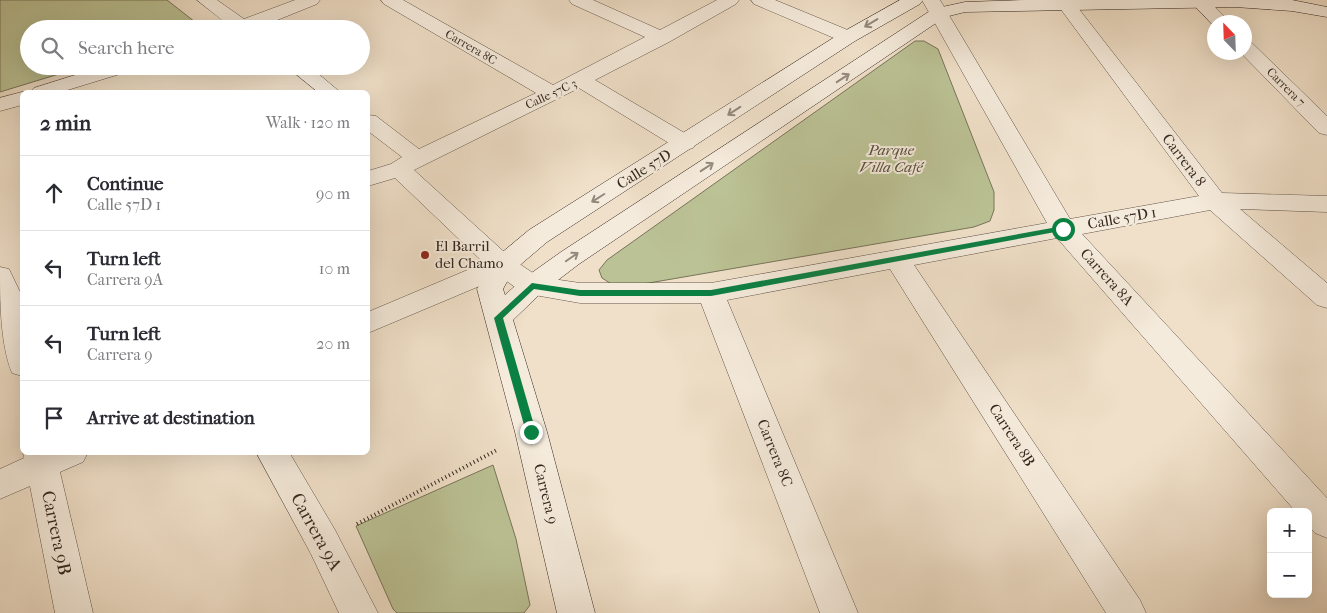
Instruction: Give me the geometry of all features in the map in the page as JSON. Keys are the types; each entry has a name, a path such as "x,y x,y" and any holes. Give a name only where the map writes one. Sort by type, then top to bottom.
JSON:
{"street":[{"path":"206,0 231,20"},
{"path":"261,20 310,0"},
{"name":"Carrera 8C","path":"390,0 551,93"},
{"path":"578,0 662,38"},
{"name":"Calle 57C 3","path":"370,178 408,163 580,80 662,38 730,0"},
{"path":"760,0 848,36"},
{"name":"Calle 57D","path":"370,322 503,265 538,236 685,143 848,36 898,7 914,0"},
{"path":"1199,1 1214,15"},
{"path":"503,265 490,289 498,318 532,286 570,258 936,4 965,7 1064,2 1279,2 1308,5 1327,12"},
{"name":"Carrera 8","path":"1064,2 1215,201 1327,298"},
{"name":"Carrera 8A","path":"936,4 1063,229 1327,522"},
{"name":"Carrera 7","path":"1252,54 1327,128"},
{"path":"48,90 100,75"},
{"path":"308,75 327,90"},
{"path":"97,76 111,90"},
{"path":"580,80 685,143"},
{"path":"0,105 20,99"},
{"path":"370,123 503,265 532,286"},
{"name":"Calle 57D 1","path":"532,286 580,293 711,293 1215,201 1327,204"},
{"name":"Carrera 8B","path":"896,258 1127,613"},
{"path":"10,288 20,352"},
{"name":"Carrera 8C","path":"711,293 839,613"},
{"name":"Carrera 9","path":"498,318 531,432 576,613"},
{"name":"Carrera 9A","path":"274,455 323,542 359,613"},
{"path":"0,484 51,457"},
{"name":"Carrera 9B","path":"51,457 74,613"}],"path":[{"path":"323,542 531,432"}],"green space":[{"path":"0,0 167,0 193,20 20,20 20,75 56,75 0,92"},
{"name":"Parque Villa Café","path":"915,41 924,41 938,49 994,192 994,210 990,221 974,227 643,284 613,285 602,278 599,270 607,260"},
{"path":"493,465 516,539 530,605 524,613 397,613 393,609 356,526"}],"place":[{"name":"El Barril del Chamo","path":"425,255"}],"route":[{"path":"531,432 498,318 532,286 580,293 711,293 1063,229"}]}
